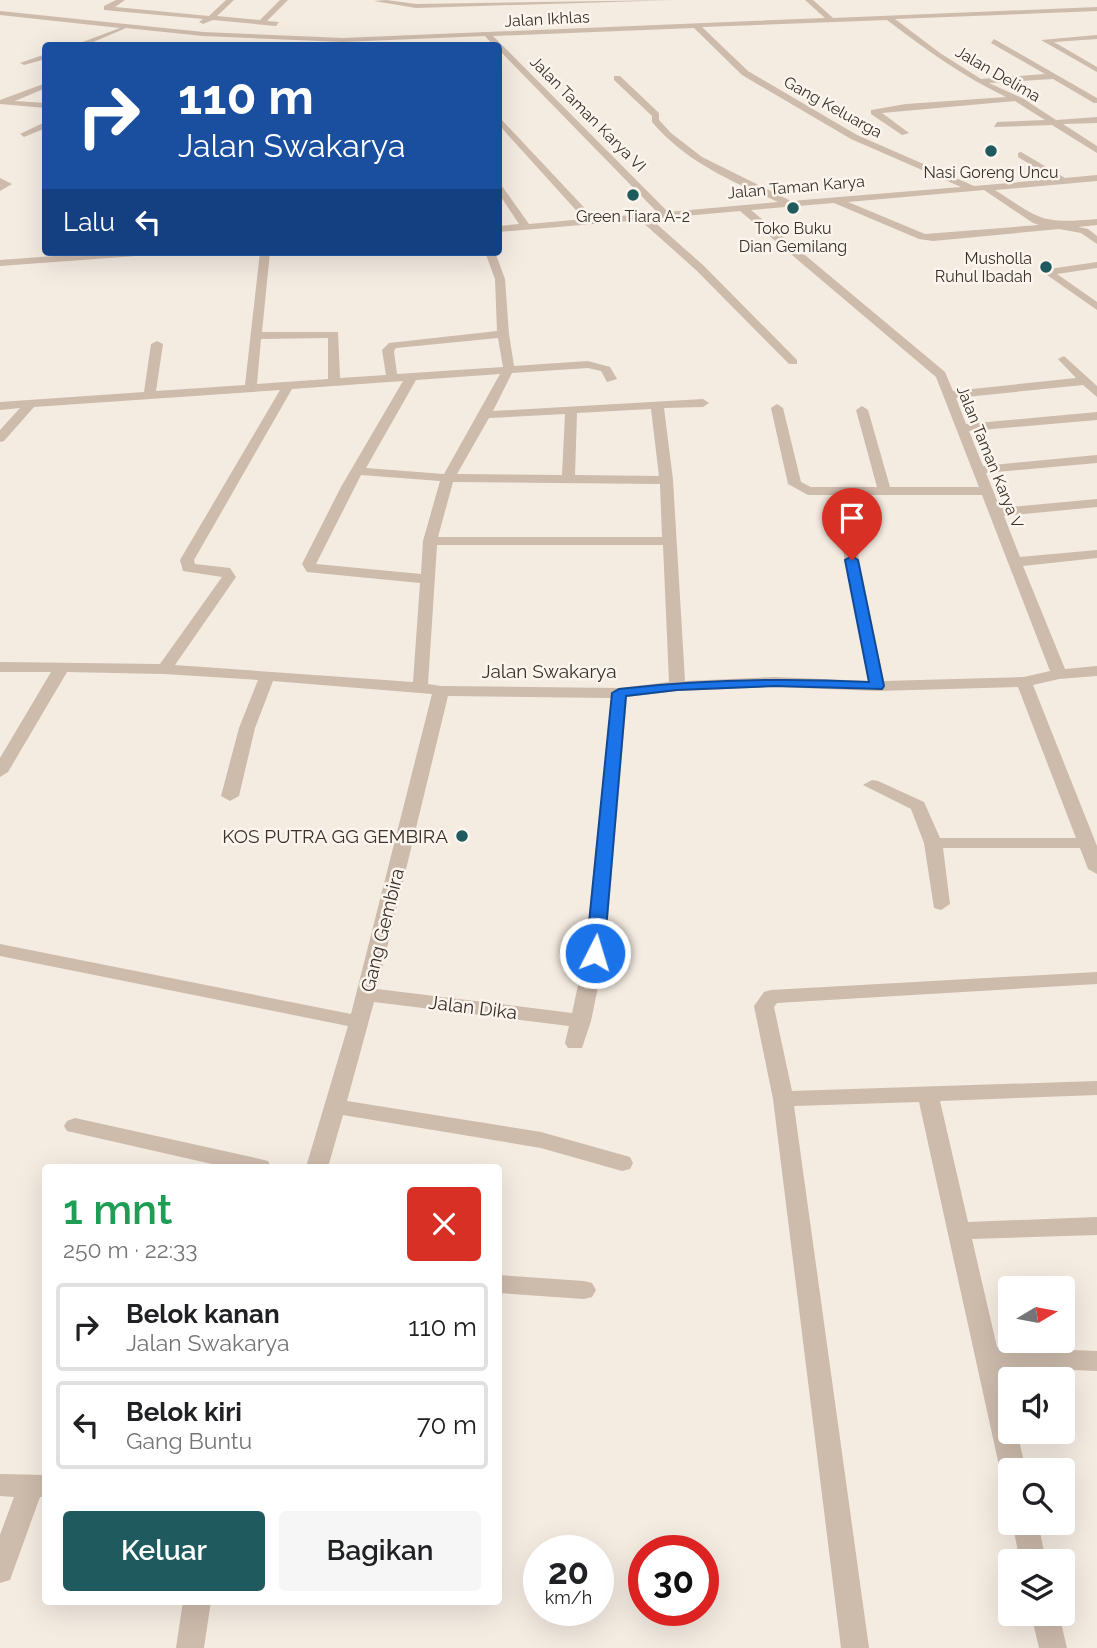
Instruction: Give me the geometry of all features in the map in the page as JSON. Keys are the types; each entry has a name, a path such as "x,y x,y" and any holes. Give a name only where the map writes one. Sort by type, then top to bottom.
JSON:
{"street":[{"path":"121,0 107,8 276,24"},
{"path":"180,32 210,19 230,0"},
{"path":"261,23 284,0"},
{"path":"378,1 409,6 671,0"},
{"path":"809,0 831,20"},
{"path":"628,1 636,10"},
{"path":"167,15 175,7"},
{"name":"Jalan Ikhlas","path":"438,42 488,35 1095,10"},
{"name":"Jalan Ikhlas","path":"0,13 277,42"},
{"name":"Jalan Delima","path":"889,18 937,55 979,81 1017,99 1097,150"},
{"path":"643,19 651,28"},
{"name":"Gang Keluarga","path":"696,26 755,80 854,137 973,188"},
{"path":"86,42 129,27"},
{"name":"Jalan Taman Karya VI","path":"488,35 495,42"},
{"path":"1097,37 1045,40 1097,70"},
{"path":"994,41 1056,74 1097,101"},
{"name":"Jalan Taman Karya VI","path":"502,49 665,214"},
{"path":"24,63 42,57"},
{"path":"1073,72 1097,70"},
{"path":"979,81 1056,74"},
{"path":"617,78 656,115 655,120 668,138 694,157 787,204"},
{"path":"3,102 42,87"},
{"path":"905,133 874,112 1017,99"},
{"path":"3,102 42,106"},
{"path":"0,115 27,104"},
{"path":"997,125 1097,120"},
{"path":"502,126 591,221"},
{"path":"24,134 42,127"},
{"path":"1021,155 1064,181"},
{"name":"Jalan Taman Karya","path":"502,229 1097,178"},
{"path":"0,181 7,184 0,188"},
{"path":"985,187 1036,221 1084,231 1097,241"},
{"path":"502,192 526,227"},
{"path":"834,200 933,239 1097,222"},
{"name":"Jalan Taman Karya V","path":"742,208 940,375 1059,674"},
{"path":"643,217 700,268 793,362"},
{"path":"0,263 88,256"},
{"path":"250,390 265,256"},
{"path":"420,687 429,541 448,478 509,368 503,334 500,279 491,256"},
{"path":"1097,265 1061,269 1053,271 1052,275 1097,307"},
{"path":"256,336 334,334 334,382"},
{"path":"392,378 388,350 393,345 503,334"},
{"path":"149,396 157,344"},
{"path":"1064,359 1097,393"},
{"path":"0,406 250,390 509,368 597,365 606,369 611,379"},
{"path":"412,376 357,471 309,564 312,569 323,571 427,579"},
{"path":"948,395 1086,381"},
{"path":"164,669 229,578 225,571 188,568 187,560 288,386"},
{"path":"485,415 703,403"},
{"path":"0,438 30,404"},
{"path":"657,405 666,480 677,686"},
{"path":"777,408 796,484 801,489 988,491"},
{"path":"862,410 885,491"},
{"path":"568,479 570,411"},
{"path":"961,428 1097,416"},
{"path":"978,470 1097,459"},
{"path":"357,471 448,478 666,480"},
{"path":"995,513 1097,503"},
{"path":"847,535 877,686"},
{"path":"429,541 670,541"},
{"path":"1016,562 1097,554"},
{"path":"0,772 63,666"},
{"name":"Jalan Swakarya","path":"0,667 164,669 420,687 441,691 619,693 677,686 775,682 877,686 1024,682 1059,674 1097,671"},
{"path":"230,796 247,728 267,678"},
{"path":"1024,682 1097,869"},
{"name":"Gang Gembira","path":"318,1164 359,1022 441,691"},
{"path":"575,1042 595,953 619,693"},
{"path":"872,785 918,806 933,843 941,904"},
{"path":"933,843 1087,843"},
{"path":"0,950 359,1022"},
{"path":"855,1648 783,1099 764,1006 771,997 1097,978"},
{"name":"Jalan Dika","path":"366,994 581,1021"},
{"path":"783,1099 1097,1088"},
{"path":"928,1094 1010,1458"},
{"path":"333,1106 541,1140 622,1163"},
{"path":"75,1126 246,1164"},
{"path":"959,1231 1097,1226"},
{"path":"502,1284 584,1290"},
{"path":"988,1356 1097,1361"},
{"path":"0,1485 38,1486 0,1571"},
{"path":"190,1648 197,1605"},
{"path":"1048,1626 1053,1648"}],"place":[{"name":"Nasi Goreng Uncu","path":"991,151"},
{"name":"Green Tiara A-2","path":"633,195"},
{"name":"Toko Buku Dian Gemilang","path":"793,208"},
{"name":"Musholla Ruhul Ibadah","path":"1046,267"},
{"name":"KOS PUTRA GG GEMBIRA","path":"462,836"}],"route":[{"path":"595,953 619,693 677,686 775,682 877,686 852,560"}]}
